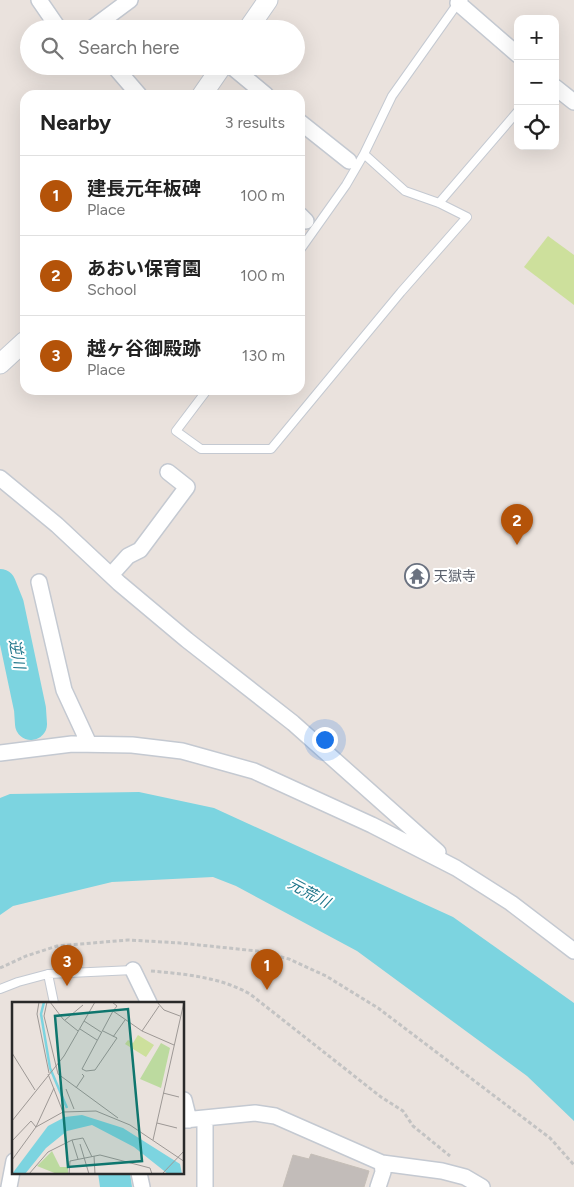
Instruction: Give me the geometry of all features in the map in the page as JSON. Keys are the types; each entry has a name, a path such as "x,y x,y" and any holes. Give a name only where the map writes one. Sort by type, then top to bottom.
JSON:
{"street":[{"path":"39,0 53,20"},
{"path":"102,20 130,0"},
{"path":"254,20 268,0"},
{"path":"459,2 514,51"},
{"path":"122,75 135,90"},
{"path":"205,90 216,75"},
{"path":"242,75 260,90"},
{"path":"559,90 574,102"},
{"path":"305,126 348,161"},
{"path":"0,364 20,345"},
{"path":"111,575 128,556 140,550 187,487 168,472"},
{"path":"0,478 58,525 111,575 195,646 293,723 456,868"},
{"path":"39,582 64,690 89,744"},
{"path":"0,752 72,744 132,744 182,751 254,771 372,825 456,868 511,903 574,950"},
{"path":"133,970 149,1002"},
{"path":"186,1120 255,1113 275,1116 382,1163 450,1173 465,1177 482,1187"},
{"path":"205,1118 205,1187"},
{"path":"378,1187 383,1172 382,1163"},
{"path":"9,1187 12,1171"},
{"path":"139,1174 142,1187"}],"lane":[{"path":"305,243 346,185 364,154 392,96 459,2"},
{"path":"439,203 514,115"},
{"path":"203,395 176,431 201,449 271,449 401,292 468,217 439,203 405,191 364,154"},
{"path":"0,989 48,974 133,970"},
{"path":"48,974 54,1002"}],"path":[{"path":"0,968 26,956 57,946 128,940 257,951 289,959 326,976 378,1008 550,1138 574,1165"},
{"path":"133,970 217,980 235,985 250,994 381,1097 403,1111 413,1126 452,1158"}],"green space":[{"path":"548,236 574,255 574,305 524,267"}],"water":[{"name":"元荒川","path":"139,792 214,808 453,917 574,1003 574,1121 527,1076 357,951 236,886 213,877 112,882 13,906 0,915 0,798 10,794"},
{"path":"98,1174 130,1174 132,1187 100,1187"}],"building":[{"path":"311,1154 369,1171 364,1187 283,1187 293,1155 309,1159"}],"waterway":[{"name":"逆川","path":"0,585 8,605 30,709 31,724"}],"place":[{"name":"あおい保育園","path":"517,545"},
{"name":"天獄寺","path":"417,576"},
{"name":"越ヶ谷御殿跡","path":"67,986"},
{"name":"建長元年板碑","path":"267,990"}]}
